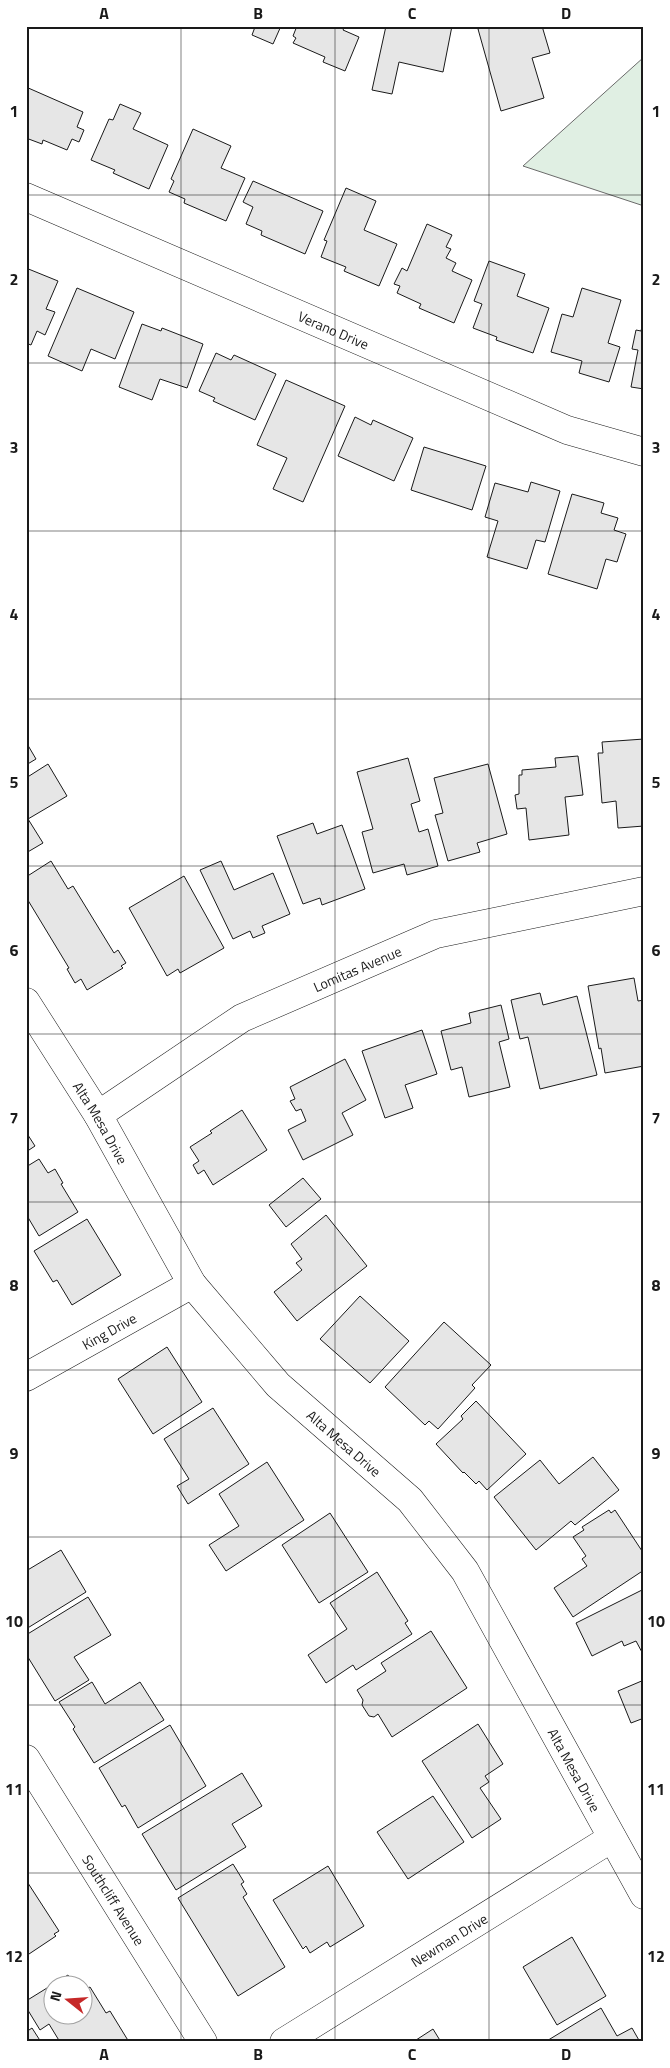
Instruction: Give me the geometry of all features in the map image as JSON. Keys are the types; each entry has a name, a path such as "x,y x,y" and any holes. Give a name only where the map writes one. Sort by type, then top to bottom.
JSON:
{"street":[{"name":"Verano Drive","path":"26,197 567,430 644,452"},
{"name":"Lomitas Avenue","path":"98,1115 242,1018 436,934 644,891"},
{"name":"Alta Mesa Drive","path":"26,1002 98,1115 192,1284 278,1385 410,1500 465,1571 644,1894"},
{"name":"King Drive","path":"26,1377 192,1284"},
{"name":"Southcliff Avenue","path":"28,1767 203,2042"},
{"name":"Newman Drive","path":"284,2042 612,1838"}],"green space":[{"path":"644,57 644,206 523,166"}],"building":[{"path":"253,26 281,26 273,44 252,35 255,27"},
{"path":"297,26 345,26 343,30 359,37 345,71 323,62 325,57 293,43 296,38 293,36"},
{"path":"386,26 452,26 443,72 399,62 392,94 372,90"},
{"path":"485,26 542,26 550,53 532,58 544,98 501,111 478,29"},
{"path":"26,87 83,112 77,127 84,130 79,142 72,139 67,150 43,140 42,144 26,138"},
{"path":"120,104 141,113 133,129 168,145 149,189 113,173 115,170 91,160 109,119 113,120"},
{"path":"193,129 231,146 221,168 245,178 226,221 184,203 185,199 169,192 174,181 171,179"},
{"path":"253,181 323,211 305,254 261,235 262,231 246,224 253,207 243,202"},
{"path":"346,188 376,201 364,230 397,244 379,286 344,271 346,267 321,257 327,241 324,240"},
{"path":"427,224 452,235 446,247 451,249 446,258 456,263 452,271 472,280 454,323 419,308 421,304 397,293 400,286 394,284 402,268 407,271"},
{"path":"489,261 525,274 517,296 549,308 533,353 496,340 497,337 473,328 482,304 474,301"},
{"path":"26,268 58,281 46,309 55,312 45,335 37,331 31,345 26,343"},
{"path":"77,288 134,312 115,359 91,349 82,371 48,356"},
{"path":"582,288 621,300 608,343 620,347 609,382 579,373 582,361 551,352 562,314 573,317"},
{"path":"644,317 644,389 631,387 638,350 632,349 636,330 641,331"},
{"path":"142,324 161,331 162,328 203,344 187,388 160,379 152,400 119,387"},
{"path":"216,353 231,360 234,355 276,374 255,420 213,401 215,398 199,391"},
{"path":"286,380 345,406 303,502 273,489 287,458 257,445"},
{"path":"355,417 371,425 373,420 413,438 394,481 338,456"},
{"path":"424,447 486,466 472,510 411,490"},
{"path":"531,482 560,491 545,542 536,540 527,569 487,557 498,521 485,517 495,483 528,492"},
{"path":"572,494 604,503 601,513 618,518 614,530 626,534 617,562 606,559 597,589 548,574"},
{"path":"644,739 644,826 618,828 616,801 602,803 598,753 603,753 602,742"},
{"path":"26,742 36,759 26,765"},
{"path":"578,756 583,795 565,797 569,835 529,840 526,808 517,809 515,795 519,794 519,775 522,775 522,770 556,767 555,758"},
{"path":"408,758 420,801 411,804 419,832 428,829 438,866 407,875 404,864 373,873 362,832 373,829 357,772"},
{"path":"48,764 67,796 28,819 43,843 26,853 26,778"},
{"path":"488,764 507,834 477,843 480,852 448,861 435,815 443,813 434,778"},
{"path":"313,823 317,834 342,825 365,889 322,905 320,898 303,904 277,836"},
{"path":"51,861 68,889 73,886 114,953 118,950 126,963 121,966 123,968 87,990 81,979 75,983 67,969 69,968 26,897 26,877"},
{"path":"221,861 234,890 273,873 290,914 262,926 265,933 253,938 250,931 233,939 200,870"},
{"path":"184,876 224,948 180,973 178,969 167,976 129,908"},
{"path":"634,978 638,1001 644,1000 644,1066 605,1073 588,986"},
{"path":"540,993 543,1005 577,996 597,1075 540,1089 528,1037 520,1039 511,1000"},
{"path":"501,1005 509,1039 499,1042 510,1087 469,1097 462,1067 451,1070 441,1031 471,1023 469,1013"},
{"path":"422,1030 437,1074 405,1085 413,1108 385,1118 362,1051"},
{"path":"345,1059 366,1100 342,1113 353,1135 303,1160 288,1130 306,1121 301,1109 296,1111 290,1101 295,1099 290,1087"},
{"path":"242,1110 267,1150 213,1185 204,1170 198,1174 193,1165 199,1161 190,1147"},
{"path":"26,1132 35,1146 26,1152"},
{"path":"39,1159 48,1173 55,1169 63,1183 61,1184 78,1212 39,1236 26,1214 26,1167"},
{"path":"303,1178 321,1199 286,1227 269,1205"},
{"path":"326,1215 367,1266 297,1321 274,1292 302,1270 296,1263 302,1259 291,1244"},
{"path":"87,1219 121,1275 72,1305 57,1280 53,1282 34,1251"},
{"path":"360,1296 409,1341 370,1383 320,1339"},
{"path":"444,1322 491,1365 472,1385 475,1388 438,1429 429,1421 425,1425 385,1387"},
{"path":"167,1347 202,1402 153,1434 118,1379"},
{"path":"476,1401 526,1454 487,1490 479,1481 476,1484 463,1473 436,1444 463,1419 461,1416"},
{"path":"213,1408 249,1464 188,1504 177,1486 189,1479 164,1439"},
{"path":"593,1457 619,1490 575,1525 571,1521 536,1550 494,1497 540,1460 559,1484"},
{"path":"267,1462 304,1520 226,1571 209,1545 239,1526 219,1494"},
{"path":"609,1510 611,1513 615,1510 644,1554 644,1570 573,1617 554,1588 587,1566 582,1559 586,1556 573,1537 584,1530 582,1527"},
{"path":"330,1513 368,1572 319,1603 282,1545"},
{"path":"61,1550 86,1592 26,1629 26,1571"},
{"path":"377,1572 408,1621 405,1623 412,1634 356,1670 353,1665 326,1683 308,1655 347,1629 330,1603"},
{"path":"644,1589 644,1656 636,1641 624,1646 622,1641 592,1656 576,1623"},
{"path":"88,1597 111,1635 74,1657 89,1680 55,1701 26,1654 26,1635"},
{"path":"431,1631 467,1688 392,1737 378,1714 374,1717 369,1716 362,1705 363,1700 357,1690 386,1671 381,1663"},
{"path":"644,1680 644,1718 631,1723 618,1691"},
{"path":"92,1682 105,1704 140,1682 164,1720 94,1763 59,1702"},
{"path":"478,1724 503,1764 485,1776 489,1782 480,1788 501,1819 472,1838 422,1761"},
{"path":"170,1725 206,1786 138,1828 125,1805 122,1807 99,1768"},
{"path":"242,1773 262,1806 232,1824 246,1847 176,1890 142,1834"},
{"path":"433,1796 464,1842 408,1879 377,1832"},
{"path":"233,1864 244,1882 241,1884 247,1894 243,1897 285,1967 238,1996 178,1898"},
{"path":"328,1866 364,1926 330,1947 327,1942 310,1953 306,1946 303,1949 273,1900"},
{"path":"26,1880 59,1931 54,1934 56,1936 26,1956"},
{"path":"572,1937 606,1996 557,2025 523,1967"},
{"path":"92,1990 106,2013 110,2011 129,2042 60,2042 50,2026 92,2026"},
{"path":"42,1991 42,2026 46,2026 40,2030 26,2007 26,2001"},
{"path":"601,2008 617,2036 632,2028 640,2042 545,2042"},
{"path":"32,2028 41,2042 26,2042 26,2032"},
{"path":"433,2029 441,2042 413,2042"}]}
